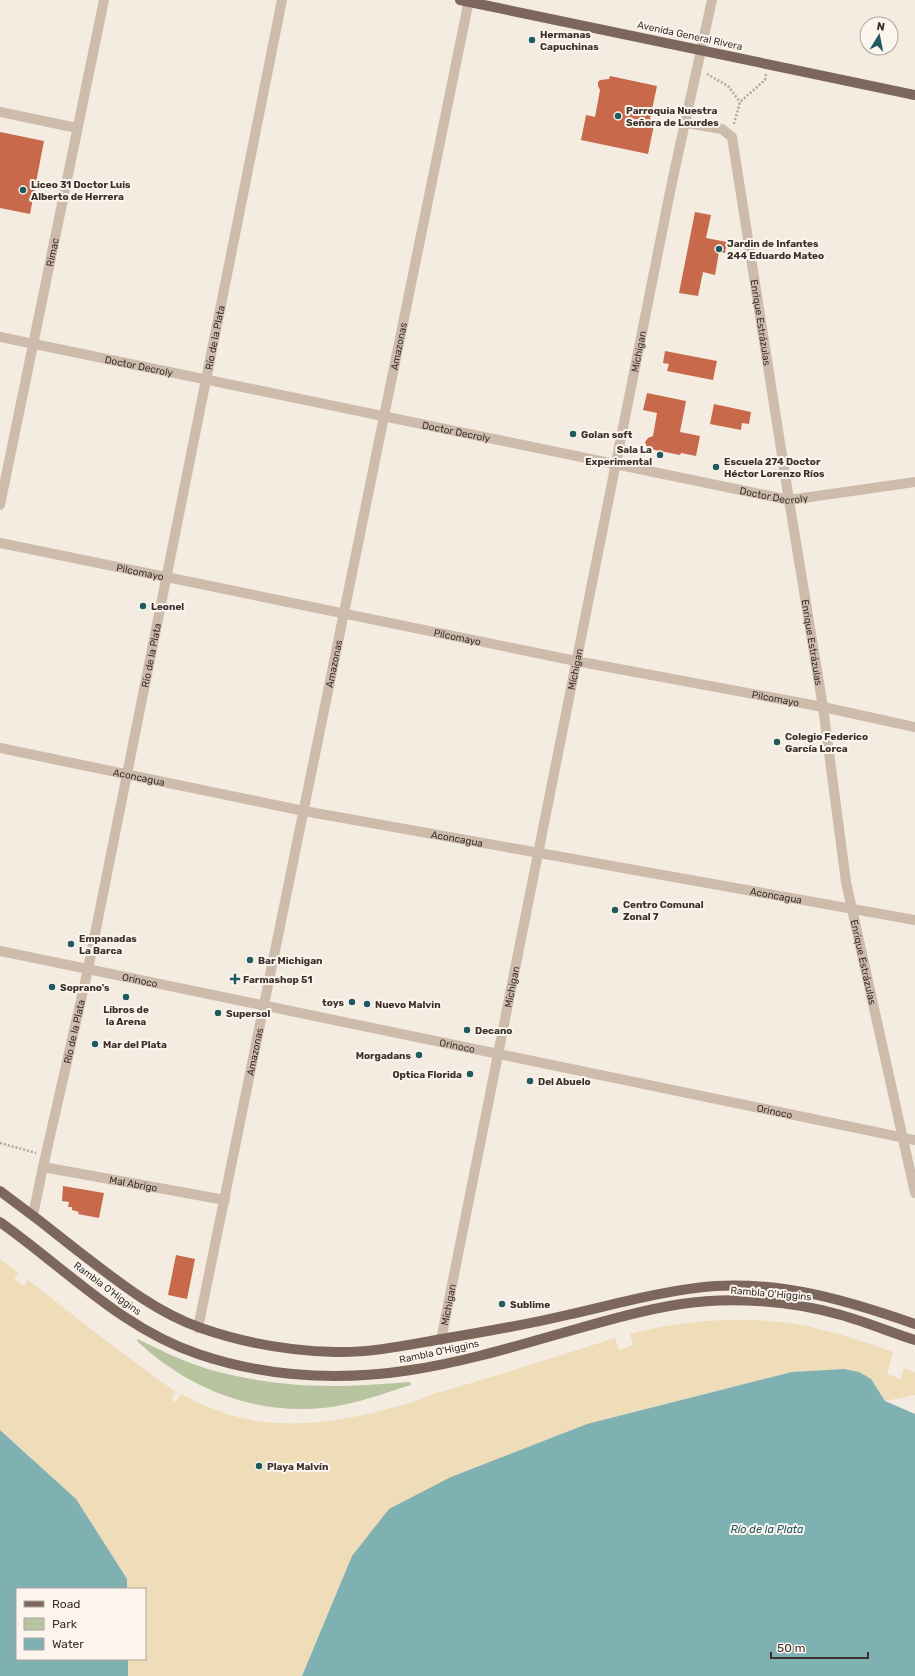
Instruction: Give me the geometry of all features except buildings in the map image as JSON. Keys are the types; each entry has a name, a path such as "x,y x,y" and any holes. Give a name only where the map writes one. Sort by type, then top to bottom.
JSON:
{"main road":[{"name":"Avenida General Rivera","path":"466,1 915,95"},
{"name":"Rambla O'Higgins","path":"0,1191 113,1278 160,1310 198,1328 223,1336 279,1347 338,1352 391,1348 520,1326 650,1295 717,1286 751,1286 820,1294 859,1305 915,1324"},
{"name":"Rambla O'Higgins","path":"0,1222 119,1314 163,1339 198,1355 246,1367 304,1375 371,1375 437,1366 629,1314 682,1304 720,1301 756,1302 817,1309 841,1315 915,1340"}],"street":[{"name":"Rimac","path":"0,505 104,0"},
{"name":"Río de la Plata","path":"33,1215 42,1167 88,969 282,0"},
{"name":"Míchigan","path":"441,1340 672,182 712,0"},
{"name":"Amazonas","path":"198,1328 384,418 466,1"},
{"path":"0,112 77,128"},
{"path":"686,123 722,129 732,137"},
{"name":"Enrique Estrázulas","path":"732,137 788,500 823,706 846,882 915,1193"},
{"name":"Doctor Decroly","path":"0,337 384,418 788,500 915,482"},
{"name":"Pilcomayo","path":"0,543 576,661 823,706 915,727"},
{"name":"Aconcagua","path":"0,748 304,811 915,920"},
{"name":"Orinoco","path":"0,951 915,1140"},
{"name":"Mal Abrigo","path":"42,1167 225,1200"}],"path":[{"path":"732,137 740,102 764,80 768,64"},
{"path":"698,69 714,76 728,86 740,102"},
{"path":"0,1143 36,1153 42,1167"}],"green space":[{"path":"138,1339 204,1368 225,1374 262,1381 283,1384 325,1386 410,1382 411,1385 361,1400 331,1407 304,1409 278,1408 226,1396 202,1386 157,1358 137,1341"}],"sand":[{"name":"Playa Malvín","path":"0,1259 19,1273 14,1279 24,1286 28,1280 109,1343 176,1392 171,1399 176,1402 181,1394 210,1408 239,1417 268,1422 297,1423 356,1417 416,1401 437,1393 615,1338 619,1350 633,1345 630,1334 678,1324 702,1321 751,1320 799,1325 823,1330 893,1352 887,1374 901,1379 904,1368 915,1372 915,1395 885,1401 880,1392 859,1372 844,1369 792,1372 587,1424 451,1477 352,1556 302,1676 128,1676 128,1660 146,1660 146,1588 127,1588 127,1579 29,1455 0,1430"}],"water":[{"name":"Río de la Plata","path":"844,1369 859,1372 871,1379 885,1401 915,1414 915,1676 302,1676 352,1556 389,1509 451,1477 587,1424 792,1372"},
{"path":"0,1430 76,1499 127,1579 127,1588 16,1588 16,1660 128,1660 128,1676 0,1676"}],"place":[{"name":"Hermanas Capuchinas","path":"532,40"},
{"name":"Parroquia Nuestra Señora de Lourdes","path":"618,116"},
{"name":"Liceo 31 Doctor Luis Alberto de Herrera","path":"23,190"},
{"name":"Jardin de Infantes 244 Eduardo Mateo","path":"719,249"},
{"name":"Golan soft","path":"573,434"},
{"name":"Sala La Experimental","path":"660,455"},
{"name":"Escuela 274 Doctor Héctor Lorenzo Ríos","path":"716,467"},
{"name":"Leonel","path":"143,606"},
{"name":"Colegio Federico García Lorca","path":"777,742"},
{"name":"Centro Comunal Zonal 7","path":"615,910"},
{"name":"Empanadas La Barca","path":"71,944"},
{"name":"Bar Michigan","path":"250,960"},
{"name":"Farmashop 51","path":"235,979"},
{"name":"Soprano's","path":"52,987"},
{"name":"Libros de la Arena","path":"126,997"},
{"name":"toys","path":"352,1002"},
{"name":"Nuevo Malvin","path":"367,1004"},
{"name":"Supersol","path":"218,1013"},
{"name":"Decano","path":"467,1030"},
{"name":"Mar del Plata","path":"95,1044"},
{"name":"Morgadans","path":"419,1055"},
{"name":"Optica Florida","path":"470,1074"},
{"name":"Del Abuelo","path":"530,1081"},
{"name":"Sublime","path":"502,1304"},
{"name":"Playa Malvín","path":"259,1466"}]}
